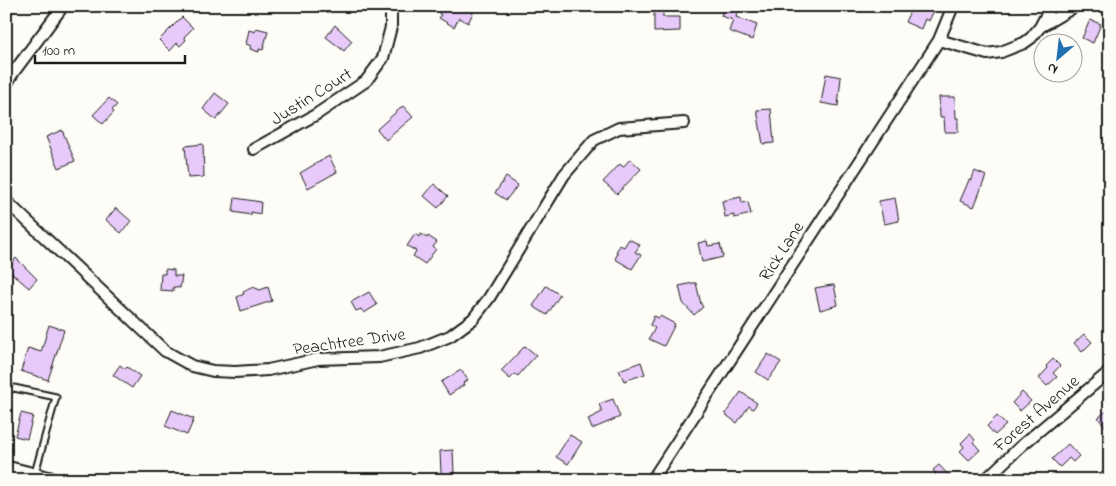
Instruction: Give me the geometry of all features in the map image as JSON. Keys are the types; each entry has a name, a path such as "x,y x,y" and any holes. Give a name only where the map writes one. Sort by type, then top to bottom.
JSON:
{"main road":[{"path":"6,469 50,480"}],"street":[{"path":"6,85 63,6"},
{"name":"Justin Court","path":"254,149 317,114 366,81 383,58 391,27 391,6"},
{"name":"Rick Lane","path":"652,480 939,40 953,6"},
{"path":"939,40 987,54 1001,52 1032,38 1051,6"},
{"path":"1040,27 1076,6"},
{"name":"Peachtree Drive","path":"6,201 165,351 192,366 212,371 268,370 318,359 379,357 420,348 450,336 473,319 489,298 564,174 594,140 619,128 684,123"},
{"name":"Forest Avenue","path":"984,480 1110,370"}],"lane":[{"path":"6,391 14,388 56,397 34,476"}],"building":[{"path":"443,6 461,6 473,13 468,23 459,18 454,27 439,18"},
{"path":"724,6 739,8 736,17 757,25 752,40 729,31 733,20 721,16"},
{"path":"924,6 936,6 929,21 925,19 921,29 905,22 912,7 922,11"},
{"path":"654,11 663,11 663,17 680,17 680,31 654,32"},
{"path":"182,17 193,28 184,37 186,40 180,46 177,43 170,51 159,40"},
{"path":"1090,20 1101,24 1093,43 1084,39 1084,34"},
{"path":"335,25 352,41 344,51 326,37"},
{"path":"256,28 268,31 263,50 259,49 259,52 250,49 251,46 246,44 249,30 255,32"},
{"path":"826,74 841,77 838,106 821,103"},
{"path":"215,93 229,104 216,120 203,109"},
{"path":"939,97 955,97 958,132 945,132 944,117 940,117"},
{"path":"109,98 117,105 112,110 114,112 103,124 93,115"},
{"path":"403,106 413,117 386,140 377,129"},
{"path":"771,109 774,143 763,144 757,110"},
{"path":"62,130 75,161 59,168 46,137"},
{"path":"203,144 204,177 188,178 185,146"},
{"path":"329,156 337,172 308,188 300,173"},
{"path":"630,159 641,169 617,194 603,182 620,164 623,167"},
{"path":"975,171 986,176 974,207 960,201"},
{"path":"506,177 518,185 506,200 495,193"},
{"path":"434,184 448,196 438,208 424,196"},
{"path":"741,197 742,203 748,202 751,214 734,218 734,215 725,217 722,201"},
{"path":"235,198 261,202 260,214 251,212 251,215 233,212"},
{"path":"895,198 899,221 884,224 879,201"},
{"path":"116,208 131,221 121,233 106,220"},
{"path":"415,234 419,237 421,234 427,238 428,236 437,242 433,247 436,249 425,264 413,256 416,251 407,246"},
{"path":"629,239 640,245 635,252 641,255 632,269 615,259 620,245 624,247"},
{"path":"707,241 708,246 720,244 723,257 702,262 698,243"},
{"path":"16,258 37,279 29,288 7,269"},
{"path":"165,269 174,270 174,276 182,276 180,288 173,287 173,291 160,290 161,274 165,274"},
{"path":"696,283 703,307 694,315 683,303 679,286"},
{"path":"834,285 838,305 820,310 815,288"},
{"path":"546,286 560,295 547,315 533,306"},
{"path":"253,287 260,290 268,287 272,301 241,311 237,297"},
{"path":"369,292 377,305 364,313 361,309 356,311 351,302"},
{"path":"654,316 659,318 660,316 675,324 664,346 649,339 655,328 650,325"},
{"path":"49,325 64,330 48,380 21,371 28,348 41,352"},
{"path":"1084,334 1092,342 1082,352 1074,343"},
{"path":"525,346 536,355 518,376 515,374 510,379 501,371"},
{"path":"768,354 781,362 768,380 756,372"},
{"path":"1053,359 1060,366 1053,373 1057,377 1047,386 1039,378"},
{"path":"641,362 645,374 624,381 619,370"},
{"path":"120,365 125,369 127,367 140,376 132,388 113,375"},
{"path":"461,370 468,380 449,395 441,382"},
{"path":"741,392 757,403 753,409 749,406 737,423 725,414"},
{"path":"1022,392 1031,401 1020,411 1012,403"},
{"path":"613,399 620,417 592,429 588,419 602,412 599,404"},
{"path":"1110,408 1110,432 1098,418"},
{"path":"172,410 194,419 187,435 165,426"},
{"path":"21,413 33,416 27,439 15,436"},
{"path":"997,416 1006,425 995,435 987,426"},
{"path":"970,434 975,440 973,442 980,450 969,460 960,451 964,447 961,443"},
{"path":"570,435 582,442 568,464 556,457"},
{"path":"1068,444 1079,456 1073,462 1069,458 1060,467 1052,459"},
{"path":"453,450 454,473 441,474 440,451"},
{"path":"939,465 953,480 930,480 936,474 933,470"}]}
